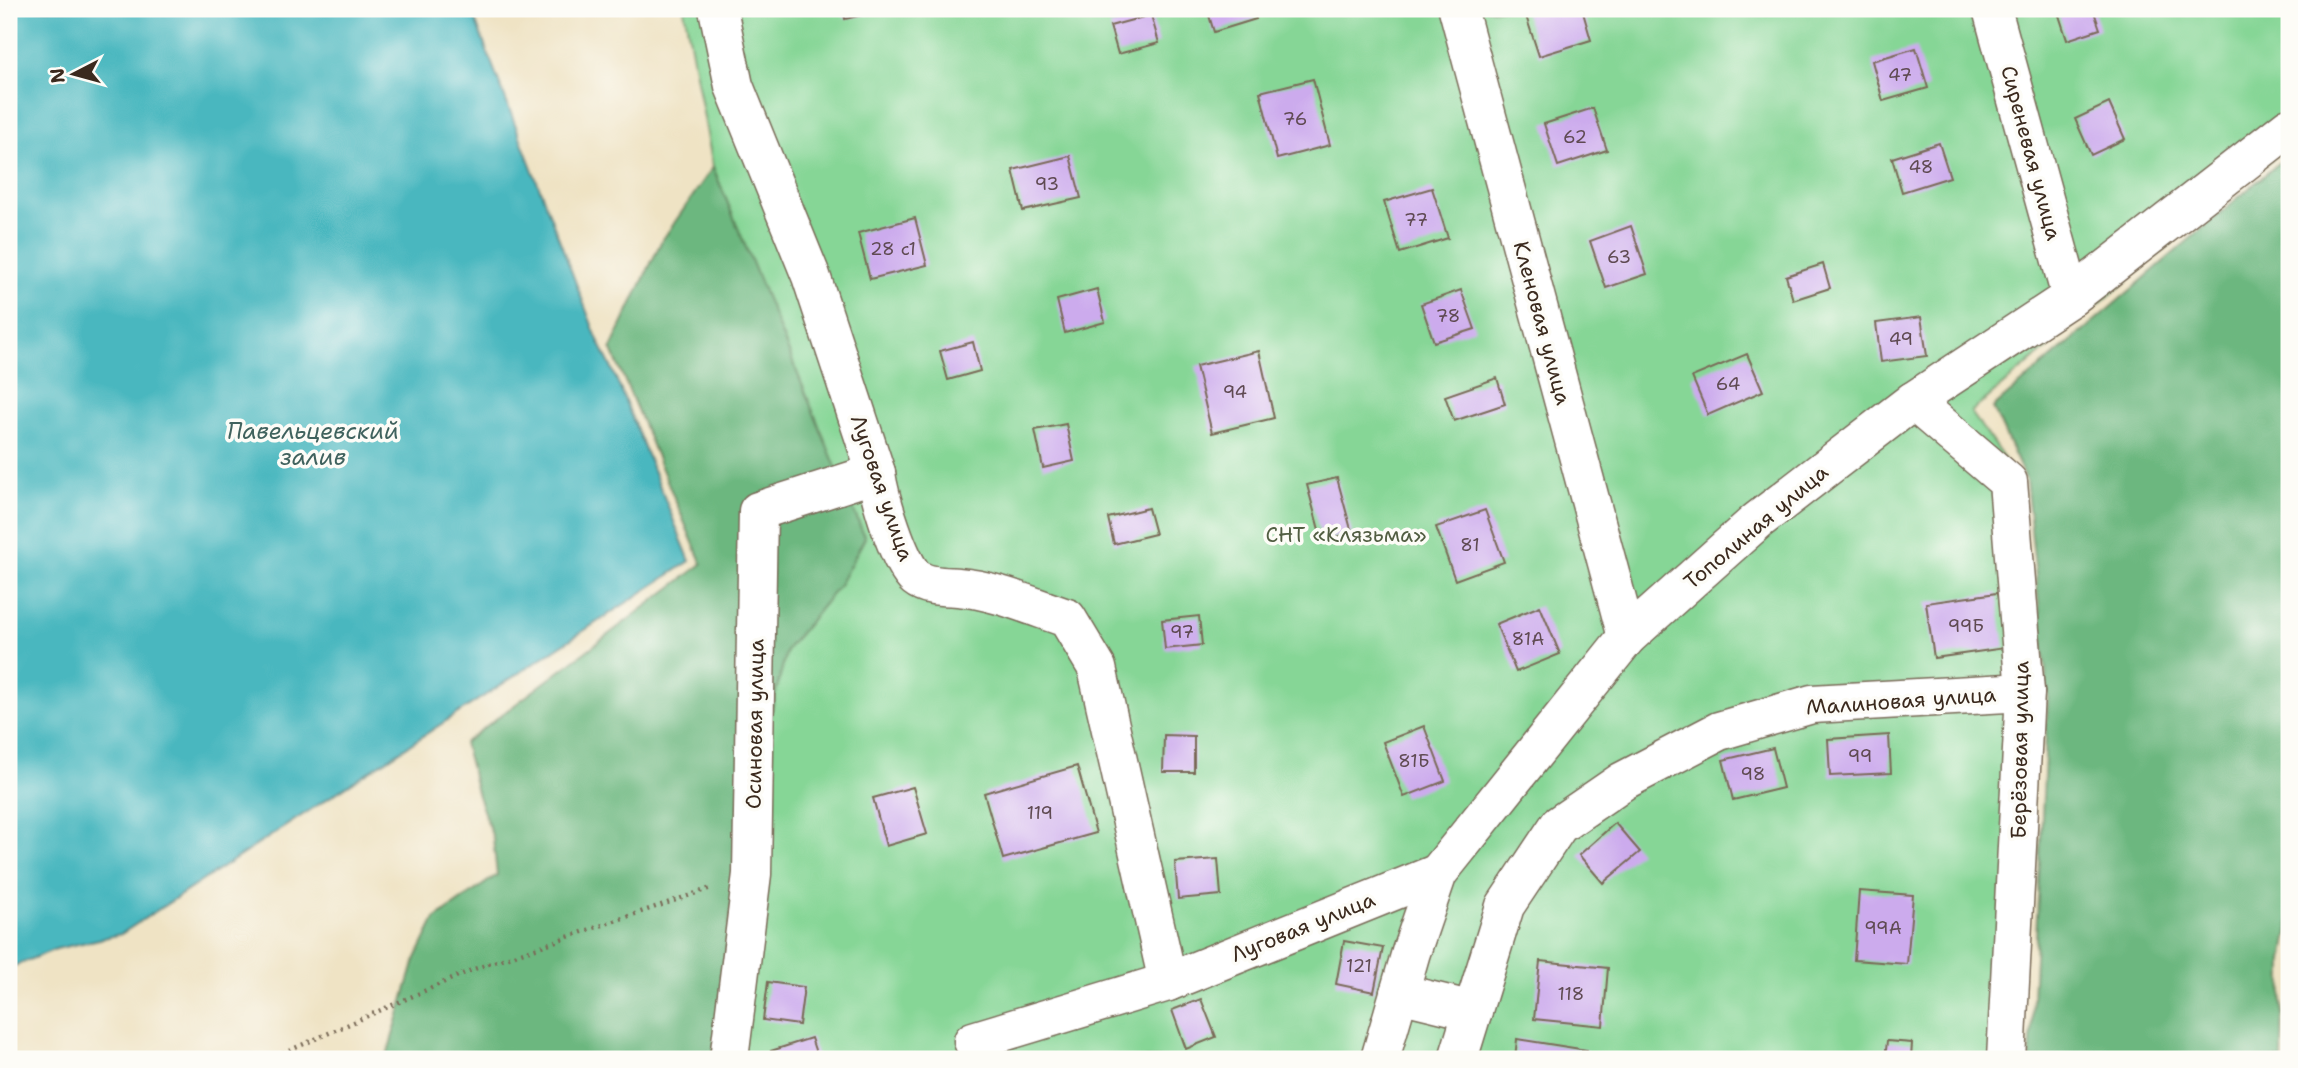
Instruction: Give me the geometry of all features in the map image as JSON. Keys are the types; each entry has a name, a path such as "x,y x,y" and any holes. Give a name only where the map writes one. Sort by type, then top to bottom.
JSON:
{"lane":[{"name":"Луговая улица","path":"718,9 734,86 811,276 902,558 916,578 932,585 978,589 1067,618 1097,668 1168,982"},
{"name":"Кленовая улица","path":"1458,9 1627,637"},
{"name":"Сиреневая улица","path":"1992,9 2071,297"},
{"name":"Тополиная улица","path":"1380,1059 1438,873 1627,637 1757,521 1913,401 2071,297 2289,127"},
{"name":"Берёзовая улица","path":"1913,401 2008,482 2025,692 2006,1059"},
{"name":"Осиновая улица","path":"729,1059 752,874 758,511 876,473"},
{"name":"Малиновая улица","path":"1458,1059 1505,906 1559,825 1623,781 1719,731 1812,704 2025,692"},
{"name":"Луговая улица","path":"973,1041 1168,982 1438,873"},
{"path":"1399,993 1473,1011"}],"path":[{"path":"270,1059 474,969 752,874"}],"green space":[{"name":"СНТ «Клязьма»","path":"684,9 2289,9 2289,145 1971,412 2016,476 2018,1059 719,1059 748,481 825,465 713,167"},
{"path":"2289,154 2289,928 2283,960 2282,1059 2030,1059 2048,694 2026,480 1993,408"},
{"path":"713,167 865,538 838,587 787,649 740,834 713,1059 386,1059 415,960 435,919 497,875 493,838 464,743 702,564 611,348 661,242"}],"water":[{"name":"Павельцевский залив","path":"9,9 471,9 597,338 690,561 121,934 56,949 9,968"}],"building":[{"path":"843,9 883,9 884,10 845,19"},
{"path":"1207,9 1252,9 1256,19 1214,32"},
{"path":"1538,9 1582,9 1591,40 1539,56 1525,13"},
{"path":"2057,9 2093,9 2100,29 2067,40"},
{"path":"1151,15 1159,43 1118,54 1110,26"},
{"path":"1916,48 1928,88 1883,101 1872,61"},
{"path":"1313,79 1330,145 1277,159 1260,92"},
{"path":"2109,103 2125,139 2091,155 2075,119"},
{"path":"1593,108 1607,150 1558,166 1544,124"},
{"path":"1939,143 1950,177 1902,192 1892,158"},
{"path":"1070,156 1081,198 1023,211 1013,170"},
{"path":"1432,188 1448,238 1400,253 1384,202"},
{"path":"915,218 927,265 870,279 858,233"},
{"path":"1631,226 1647,274 1606,288 1590,241"},
{"path":"1823,264 1830,288 1793,300 1786,276"},
{"path":"1097,289 1105,322 1065,333 1057,300"},
{"path":"1461,290 1475,329 1434,342 1421,304"},
{"path":"1921,317 1927,356 1881,362 1876,323"},
{"path":"973,342 980,371 948,380 940,351"},
{"path":"1259,351 1274,418 1212,433 1196,366"},
{"path":"1747,354 1763,391 1708,415 1692,377"},
{"path":"1497,378 1505,404 1454,421 1445,396"},
{"path":"1066,424 1074,461 1043,468 1035,430"},
{"path":"1337,478 1352,533 1322,541 1307,485"},
{"path":"1148,508 1155,534 1114,544 1108,518"},
{"path":"1485,510 1504,562 1455,580 1436,527"},
{"path":"1997,593 2005,648 1934,658 1926,603"},
{"path":"1540,606 1560,654 1516,672 1496,624"},
{"path":"1199,616 1202,645 1165,649 1162,620"},
{"path":"1424,726 1445,781 1404,797 1383,742"},
{"path":"1164,735 1194,736 1194,772 1163,772"},
{"path":"1889,735 1891,773 1830,776 1828,739"},
{"path":"1773,748 1783,788 1733,800 1723,760"},
{"path":"1077,766 1096,833 1003,859 984,793"},
{"path":"913,787 927,834 886,846 873,798"},
{"path":"1615,823 1640,852 1603,883 1579,855"},
{"path":"1218,859 1221,895 1178,899 1175,862"},
{"path":"1859,891 1913,895 1907,964 1854,960"},
{"path":"1344,941 1383,948 1374,992 1336,984"},
{"path":"1540,961 1608,968 1603,1026 1534,1019"},
{"path":"768,982 804,987 799,1025 763,1020"},
{"path":"1201,999 1216,1037 1186,1049 1172,1010"},
{"path":"811,1038 818,1059 774,1059 771,1051"},
{"path":"1517,1039 1587,1050 1585,1059 1515,1059"},
{"path":"1887,1041 1912,1043 1911,1059 1885,1059"}]}
